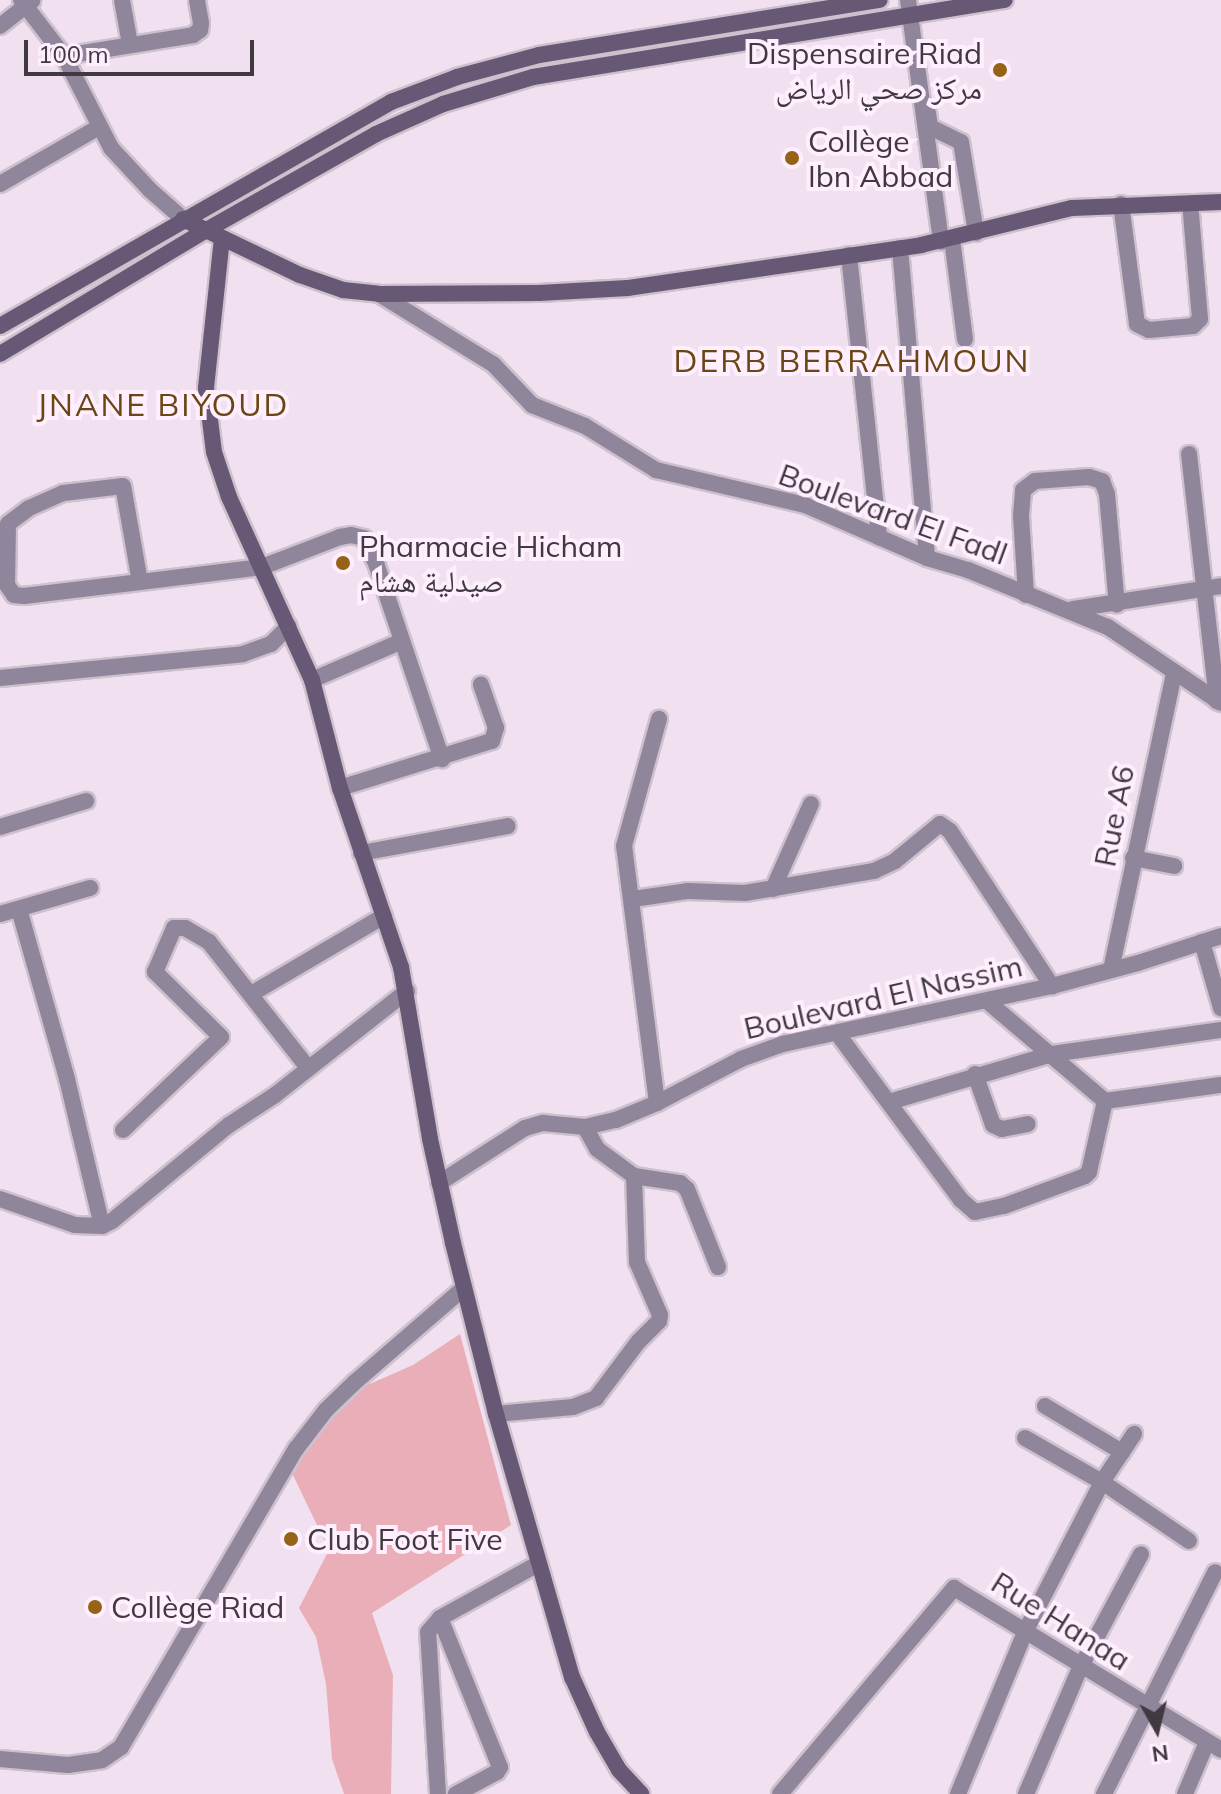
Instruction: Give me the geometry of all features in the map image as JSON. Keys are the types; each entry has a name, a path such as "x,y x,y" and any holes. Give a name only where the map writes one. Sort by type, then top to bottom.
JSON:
{"street":[{"path":"122,0 130,44"},
{"path":"64,56 193,35 200,30 197,0"},
{"path":"2,320 391,102 457,77 539,55 880,0"},
{"path":"0,354 203,232 405,120 504,85 544,75 910,9 1005,0"},
{"path":"0,26 27,3 64,56 99,127 131,171 183,219 203,232 329,286 379,294 600,290 947,240 1049,212 1121,204 1221,202"},
{"path":"910,9 929,125 961,142 976,233"},
{"path":"910,9 965,339"},
{"path":"3,176 99,127"},
{"path":"1121,204 1137,324 1149,330 1193,326 1200,319 1190,203"},
{"path":"222,238 207,365 207,419 229,497 312,680 340,788 407,991 439,1183 464,1288 496,1414 572,1677 597,1732 619,1770 641,1794"},
{"path":"900,248 927,558"},
{"path":"849,255 879,537"},
{"name":"Boulevard El Fadl","path":"379,294 472,349 504,373 532,405 585,426 656,470 805,505 927,558 968,570 1126,635 1174,673 1219,702"},
{"path":"1189,454 1213,588 1219,702"},
{"path":"1026,595 1023,490 1035,481 1089,477 1102,481 1107,494 1117,605"},
{"path":"140,582 123,486 63,493 29,508 8,524 7,585 14,595 140,582 262,567 340,537 351,535 364,538 442,759"},
{"path":"1062,609 1117,605 1213,588"},
{"path":"0,678 243,654 271,644 289,626"},
{"path":"312,680 402,641"},
{"name":"Rue A6","path":"1111,970 1174,673"},
{"path":"340,788 483,746 495,736 496,728 481,685"},
{"path":"657,1103 624,838 659,719"},
{"path":"0,827 86,801"},
{"path":"773,889 811,804"},
{"path":"633,899 688,891 745,893 881,868 936,825 946,825 1052,986"},
{"path":"361,853 508,826"},
{"path":"1133,858 1174,866"},
{"path":"0,914 90,888"},
{"path":"19,909 67,1079 102,1226"},
{"path":"251,994 384,916"},
{"path":"123,1130 221,1037 155,972 170,931 185,928 209,942 308,1068"},
{"name":"Boulevard El Nassim","path":"439,1183 516,1132 535,1124 585,1127 626,1117 750,1055 1052,986 1221,936"},
{"path":"1202,942 1221,1008"},
{"path":"0,1199 75,1225 102,1226 124,1213 229,1125 407,991"},
{"path":"987,1001 1105,1101 1221,1085"},
{"path":"889,1102 975,1074 1052,1054 1221,1030"},
{"path":"837,1033 966,1207 980,1212 1085,1176 1089,1172 1105,1101"},
{"path":"975,1074 993,1125 1002,1129 1028,1124"},
{"path":"585,1127 597,1149 634,1176 680,1183 687,1189 718,1267"},
{"path":"496,1414 573,1407 596,1398 632,1348 659,1321 660,1315 637,1262 634,1176"},
{"path":"0,1759 68,1765 102,1760 121,1747 296,1449 326,1410 355,1382 464,1288"},
{"path":"1045,1406 1122,1452"},
{"path":"958,1794 1026,1630 1102,1482 1134,1434"},
{"path":"1025,1438 1102,1482 1189,1541"},
{"path":"1026,1794 1080,1668 1141,1554"},
{"path":"438,1794 427,1636 429,1628 440,1618 538,1564"},
{"path":"1104,1794 1145,1706 1215,1572"},
{"name":"Rue Hanaa","path":"780,1794 954,1588 1026,1630 1080,1668 1214,1746"},
{"path":"440,1618 500,1767 497,1772 456,1794"},
{"path":"1185,1794 1214,1746"}],"shaded area":[{"path":"460,1334 511,1525 372,1613 393,1675 391,1794 344,1794 332,1759 326,1684 316,1637 299,1608 329,1550 291,1471 306,1438 349,1393 413,1365"}],"place":[{"name":"Dispensaire Riad مركز صحي الرياض","path":"1000,70"},
{"name":"Collège Ibn Abbad","path":"792,158"},
{"name":"Pharmacie Hicham صيدلية هشام","path":"343,563"},
{"name":"Club Foot Five","path":"291,1539"},
{"name":"Collège Riad","path":"95,1607"}],"district":[{"name":"DERB BERRAHMOUN","path":"852,360"},
{"name":"JNANE BIYOUD","path":"163,404"}]}
